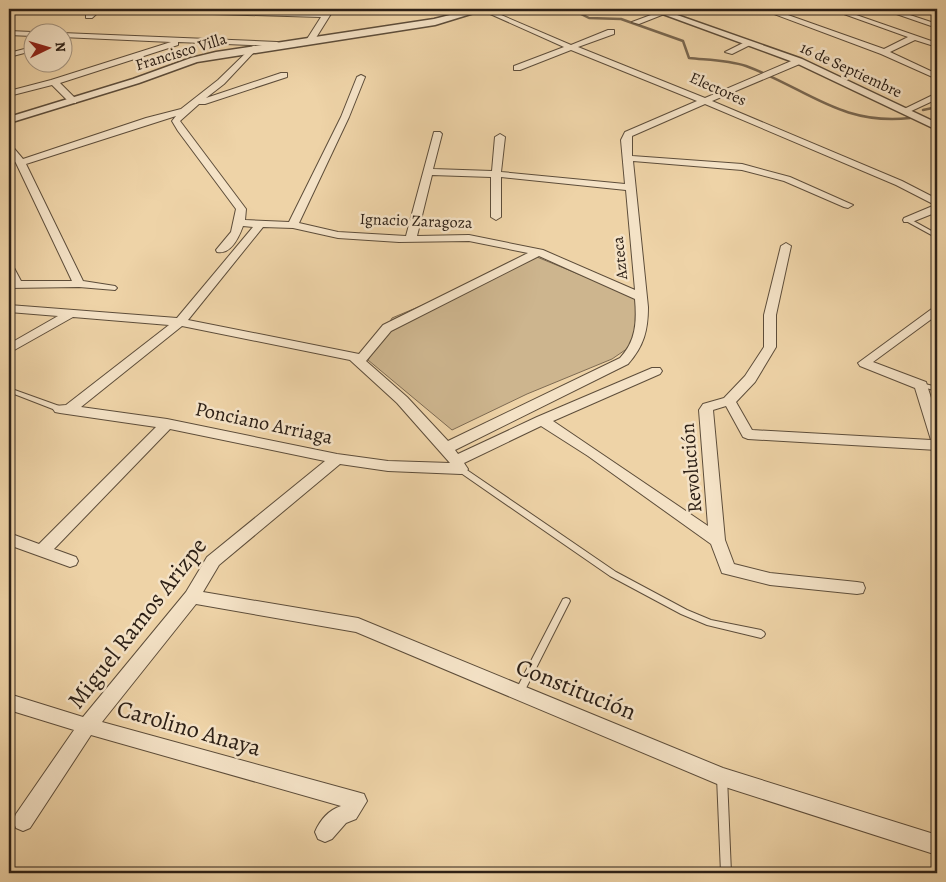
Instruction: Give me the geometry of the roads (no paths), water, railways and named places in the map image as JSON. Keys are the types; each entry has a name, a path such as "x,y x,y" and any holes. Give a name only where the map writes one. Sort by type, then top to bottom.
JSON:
{"street":[{"path":"89,16 98,9"},
{"path":"109,9 328,12"},
{"name":"Francisco Villa","path":"9,120 136,81 194,60 277,44 435,22 482,9"},
{"name":"Electores","path":"482,9 899,183 937,203"},
{"path":"636,22 658,10 673,9"},
{"path":"765,9 884,52 937,77"},
{"path":"833,9 937,45"},
{"path":"886,9 937,26"},
{"name":"16 de Septiembre","path":"658,10 799,62 937,127"},
{"path":"311,39 328,12"},
{"path":"889,27 914,18"},
{"path":"518,68 611,32"},
{"path":"9,33 22,34"},
{"path":"72,36 277,44"},
{"path":"72,38 82,36"},
{"path":"884,52 915,37"},
{"path":"9,94 54,82 186,40"},
{"path":"729,52 750,43"},
{"path":"221,250 229,244 240,223 240,204 209,167 200,150 182,131 176,121 188,108 221,82 253,48"},
{"path":"9,55 22,52"},
{"name":"Azteca","path":"446,448 624,361 635,350 642,332 641,297 626,140 628,134 757,78 799,62"},
{"path":"21,163 284,75"},
{"path":"292,224 345,117 361,77"},
{"path":"54,82 73,101"},
{"path":"904,111 937,96"},
{"path":"411,238 437,134"},
{"path":"496,217 496,174 500,137"},
{"path":"9,148 21,163 79,284"},
{"path":"628,158 742,167 787,178 848,206"},
{"path":"428,172 496,174 630,187"},
{"path":"908,220 937,208"},
{"name":"Ignacio Zaragoza","path":"240,223 292,224 338,235 399,239 469,238 539,252 641,297"},
{"path":"64,410 180,322 261,223"},
{"name":"Revolución","path":"786,246 770,316 770,347 750,379 729,401 708,406 706,410 717,540 728,569 770,579 858,588"},
{"path":"360,362 387,328 539,252"},
{"path":"9,268 13,285 9,307 180,322 354,357 402,400 446,448 458,465 542,420 656,371"},
{"path":"13,285 79,284 111,288"},
{"path":"864,363 937,310"},
{"path":"9,349 71,313"},
{"path":"864,363 921,385 937,438"},
{"path":"729,401 748,434 937,445"},
{"name":"Ponciano Arriaga","path":"64,410 166,424 337,459 388,466 458,465"},
{"path":"542,420 717,540"},
{"path":"42,552 166,424"},
{"name":"Miguel Ramos Arizpe","path":"23,820 87,726 192,597 213,561 337,459"},
{"path":"9,539 70,561"},
{"name":"Constitución","path":"192,597 358,625 722,777 937,845"},
{"name":"Carolino Anaya","path":"9,702 87,726 357,801 349,812 339,816 325,832"}],"lane":[{"path":"908,220 937,236"},
{"path":"921,385 937,389"},
{"path":"9,390 64,410"},
{"path":"458,465 613,574 684,612 710,622 761,634"},
{"path":"519,693 566,601"},
{"path":"722,777 726,873"}],"waterway":[{"path":"571,9 589,18 621,19 683,41 689,58 725,61 746,66 844,111 886,119 910,118"},
{"path":"923,110 937,107"}]}
